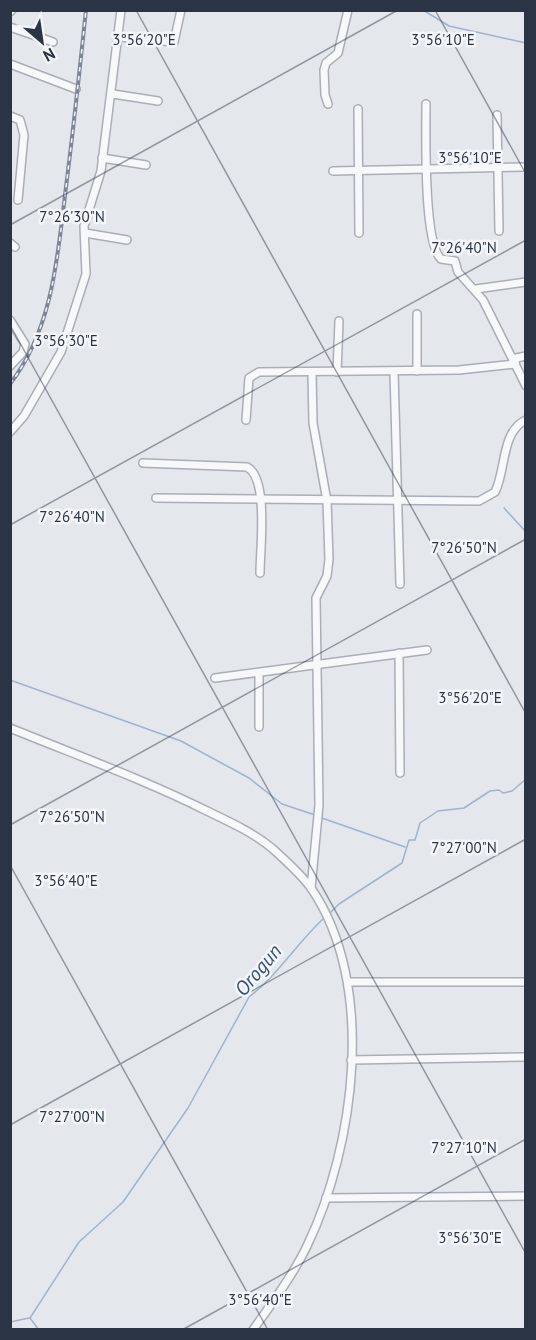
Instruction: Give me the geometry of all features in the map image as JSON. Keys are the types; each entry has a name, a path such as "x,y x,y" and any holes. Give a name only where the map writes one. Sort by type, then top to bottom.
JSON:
{"street":[{"path":"10,432 24,416 61,352 86,274 84,226 94,200 113,94 121,10"},
{"path":"119,37 174,42 181,10"},
{"path":"328,104 325,95 324,70 326,63 338,53 348,10"},
{"path":"10,27 53,42"},
{"path":"10,64 76,89"},
{"path":"113,94 158,100"},
{"path":"426,104 430,230 435,252 441,258 455,261 458,272 476,289 525,386"},
{"path":"358,109 359,233"},
{"path":"496,115 499,231"},
{"path":"10,116 20,120 24,128 18,200"},
{"path":"102,158 146,165"},
{"path":"333,171 525,167"},
{"path":"85,233 127,240"},
{"path":"476,289 525,282"},
{"path":"417,314 417,371"},
{"path":"10,320 25,344 23,352 10,366"},
{"path":"337,372 339,321"},
{"path":"515,364 516,358 525,356"},
{"path":"246,420 247,385 254,374 459,370 515,364"},
{"path":"394,372 400,584"},
{"path":"311,888 318,805 316,598 327,576 329,559 327,501 313,423 312,373"},
{"path":"156,498 261,501 479,501 489,497 498,486 509,439 516,426 525,420"},
{"path":"143,463 247,467 258,477 261,501 260,573"},
{"path":"215,678 259,675 317,664 427,650"},
{"path":"399,653 400,772"},
{"path":"259,675 259,727"},
{"path":"10,728 171,794 231,822 272,848 311,888 339,947 348,982 351,1060 345,1126 326,1198 307,1247 253,1329"},
{"path":"348,982 525,982"},
{"path":"351,1060 525,1057"},
{"path":"326,1198 525,1196"}],"waterway":[{"path":"423,10 449,26 526,43"},
{"path":"504,508 526,532"},
{"path":"10,680 181,741 249,778 282,804 315,815"},
{"name":"Orogun","path":"328,915 339,904 402,863 409,840 415,840 420,823 438,811 464,808 490,791 499,790 503,793 512,791 526,779"},
{"path":"319,817 405,847"},
{"name":"Orogun","path":"30,1318 79,1242 123,1202 188,1108 249,997 269,979 324,918"},
{"path":"10,1322 29,1318"},
{"path":"30,1318 39,1330"}],"railway":[{"path":"10,384 37,337 52,286 61,232 86,10"}]}
